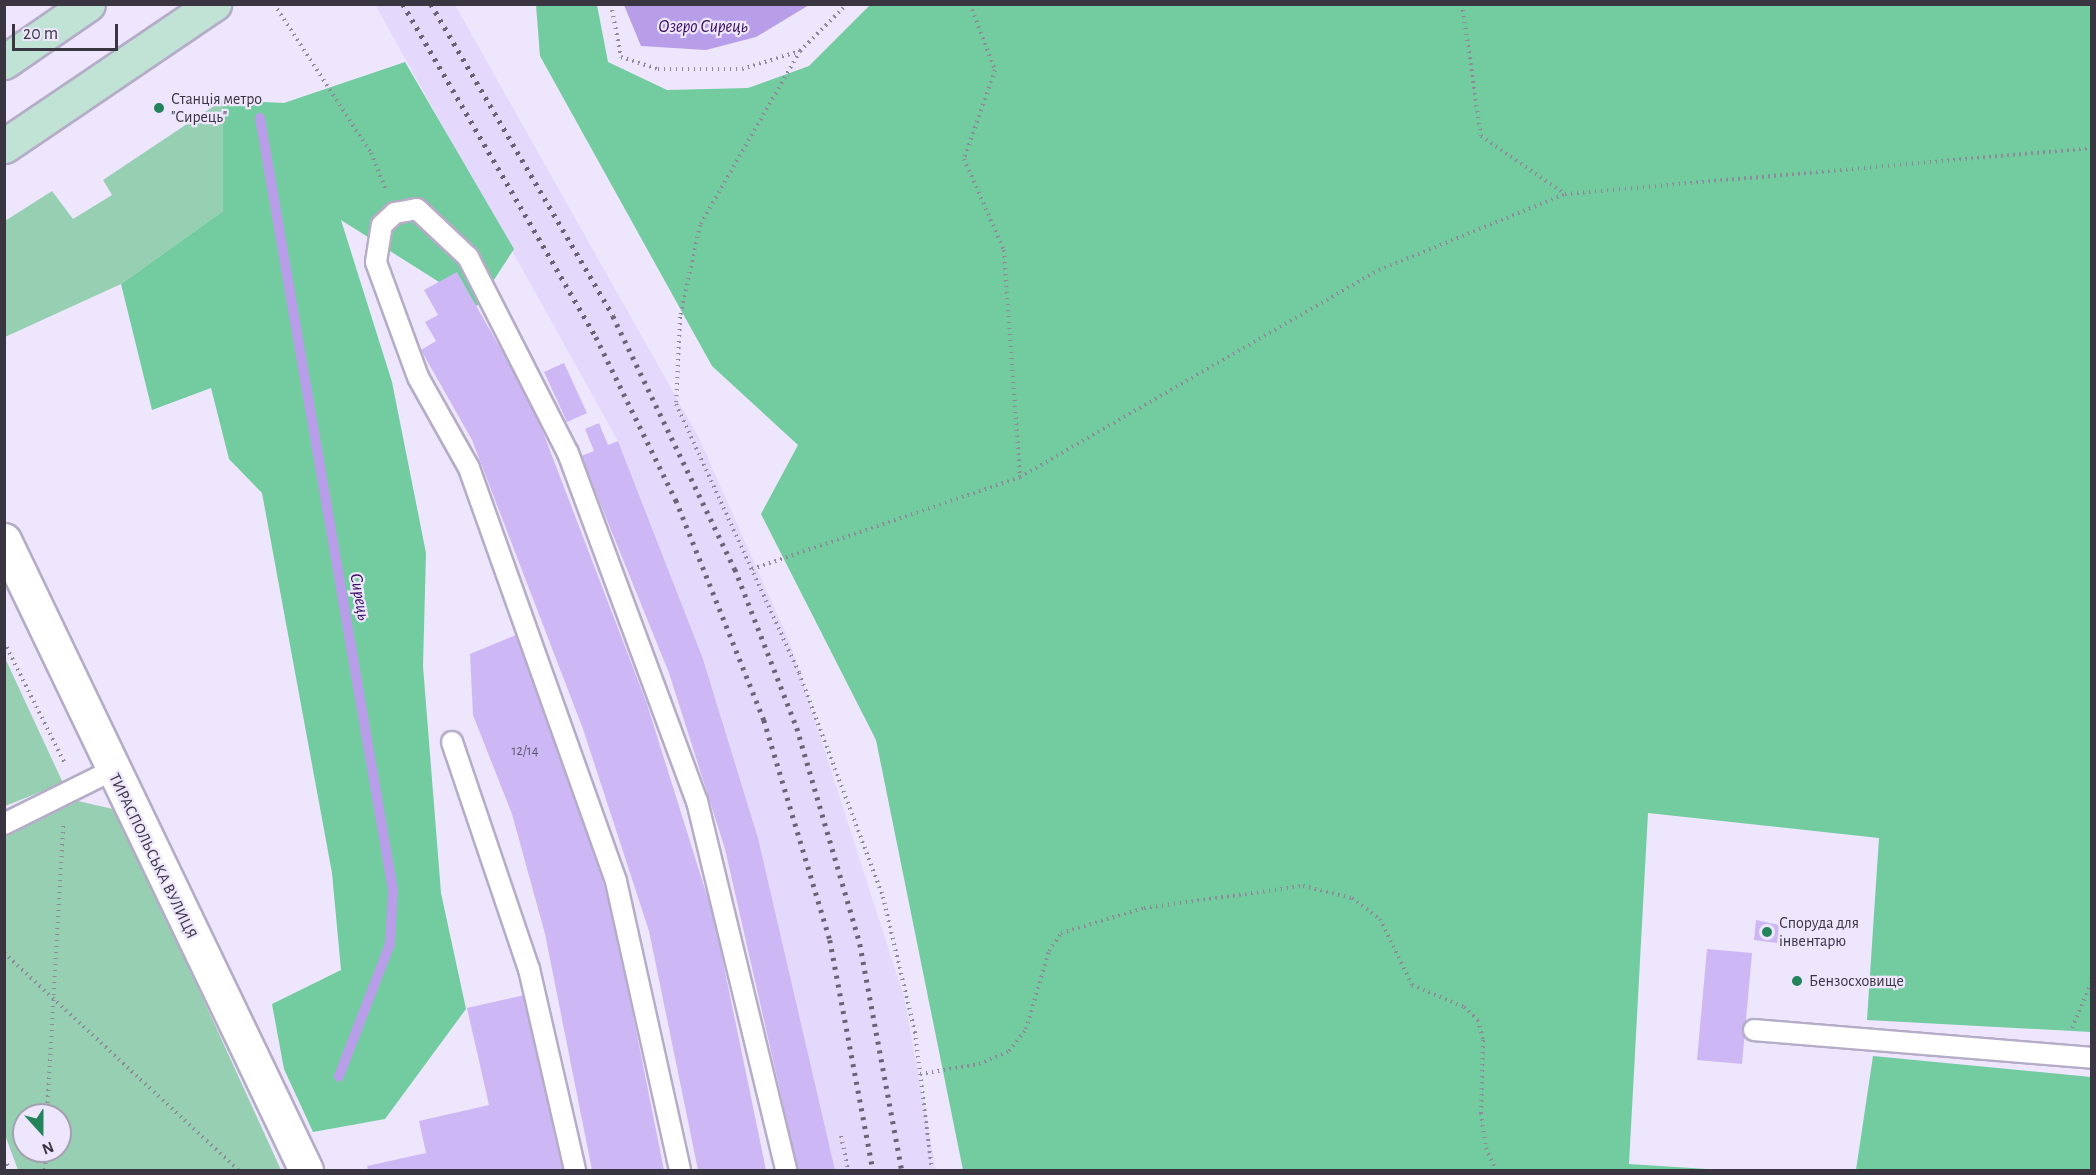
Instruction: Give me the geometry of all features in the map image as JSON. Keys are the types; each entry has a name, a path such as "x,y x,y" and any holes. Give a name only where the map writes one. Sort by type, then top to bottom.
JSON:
{"main road":[{"path":"4,62 88,4"},
{"path":"4,146 214,4"}],"street":[{"name":"ТИРАСПОЛЬСЬКА ВУЛИЦЯ","path":"4,540 111,771 306,1170"}],"lane":[{"path":"680,1170 616,881 469,468 418,377 376,262 382,225 395,213 417,209 468,257 568,453 697,801 786,1170"},
{"path":"452,742 529,969 575,1170"},
{"path":"4,824 77,790 111,771"},
{"path":"1754,1030 2091,1058"}],"path":[{"path":"274,4 371,153 395,213"},
{"path":"610,4 621,57 658,69 742,69 800,51"},
{"path":"847,4 800,51 700,225 680,317 676,404 799,673 883,897 920,1074 932,1170"},
{"path":"970,4 995,70 964,159 1004,250 1020,477"},
{"path":"1462,4 1481,136 1565,194"},
{"path":"752,569 1020,477 1379,270 1565,194 2091,148"},
{"path":"4,642 77,790 78,801 64,808 51,999 47,1103"},
{"path":"920,1074 979,1064 1009,1051 1026,1029 1049,951 1061,933 1144,908 1302,886 1362,905 1380,919 1412,985 1464,1006 1478,1020 1483,1040 1481,1113 1486,1148 1496,1170"},
{"path":"4,953 238,1170"},
{"path":"2061,1055 2091,981"},
{"path":"841,1136 848,1170"},
{"path":"4,1159 10,1170"}],"shaded area":[{"path":"455,5 699,438 790,643 904,997 936,1170 835,1170 758,838 703,659 618,441 376,6"}],"green space":[{"path":"536,5 597,5 608,62 667,90 748,88 809,66 870,5 2091,5 2091,1032 1867,1020 1879,838 1648,813 1629,1164 1722,1170 963,1170 876,740 761,514 798,445 712,366 540,56"},
{"path":"405,62 514,249 477,306 341,220 392,382 426,553 423,666 441,893 466,1009 385,1119 313,1132 284,1069 272,1004 341,970 332,873 262,493 229,459 211,388 152,410 121,284 223,211 223,100 284,103"},
{"path":"223,100 223,211 121,284 5,337 5,221 52,191 73,219 112,195 103,180"},
{"path":"5,658 63,783 4,806"},
{"path":"78,801 117,810 281,1170 18,1170 15,1163 72,1163 72,1103 12,1103 12,1154 5,1135 5,837"},
{"path":"1873,1056 2091,1077 2091,1170 1856,1170"}],"water":[{"name":"Озеро Сирець","path":"624,5 809,5 756,37 706,50 641,46"}],"building":[{"path":"457,272 533,406 647,704 714,918 766,1170 698,1170 649,931 583,729 472,440 421,350 436,341 425,322 438,315 424,290"},
{"path":"564,363 587,413 567,422 544,372"},
{"path":"599,423 608,445 618,441 703,659 758,838 835,1170 798,1170 725,849 669,673 581,456 594,451 585,429"},
{"path":"516,635 576,788 614,920 664,1170 592,1170 545,934 512,814 473,715 470,654"},
{"name":"Споруда для інвентарю","path":"1756,920 1779,925 1777,943 1754,940"},
{"path":"1707,949 1752,953 1742,1064 1697,1060"},
{"path":"525,995 565,1170 368,1170 367,1166 426,1153 419,1121 489,1105 467,1008"}],"waterway":[{"name":"Сирець","path":"260,118 393,890 390,944 339,1076"}],"railway":[{"path":"403,4 596,337 676,500 764,720 830,940 873,1170"},
{"path":"431,4 613,316 735,569 797,728 860,944 902,1170"}],"place":[{"name":"Станція метро \"Сирець\"","path":"159,108"},
{"name":"Споруда для інвентарю","path":"1767,932"},
{"name":"Бензосховище","path":"1797,981"}]}
